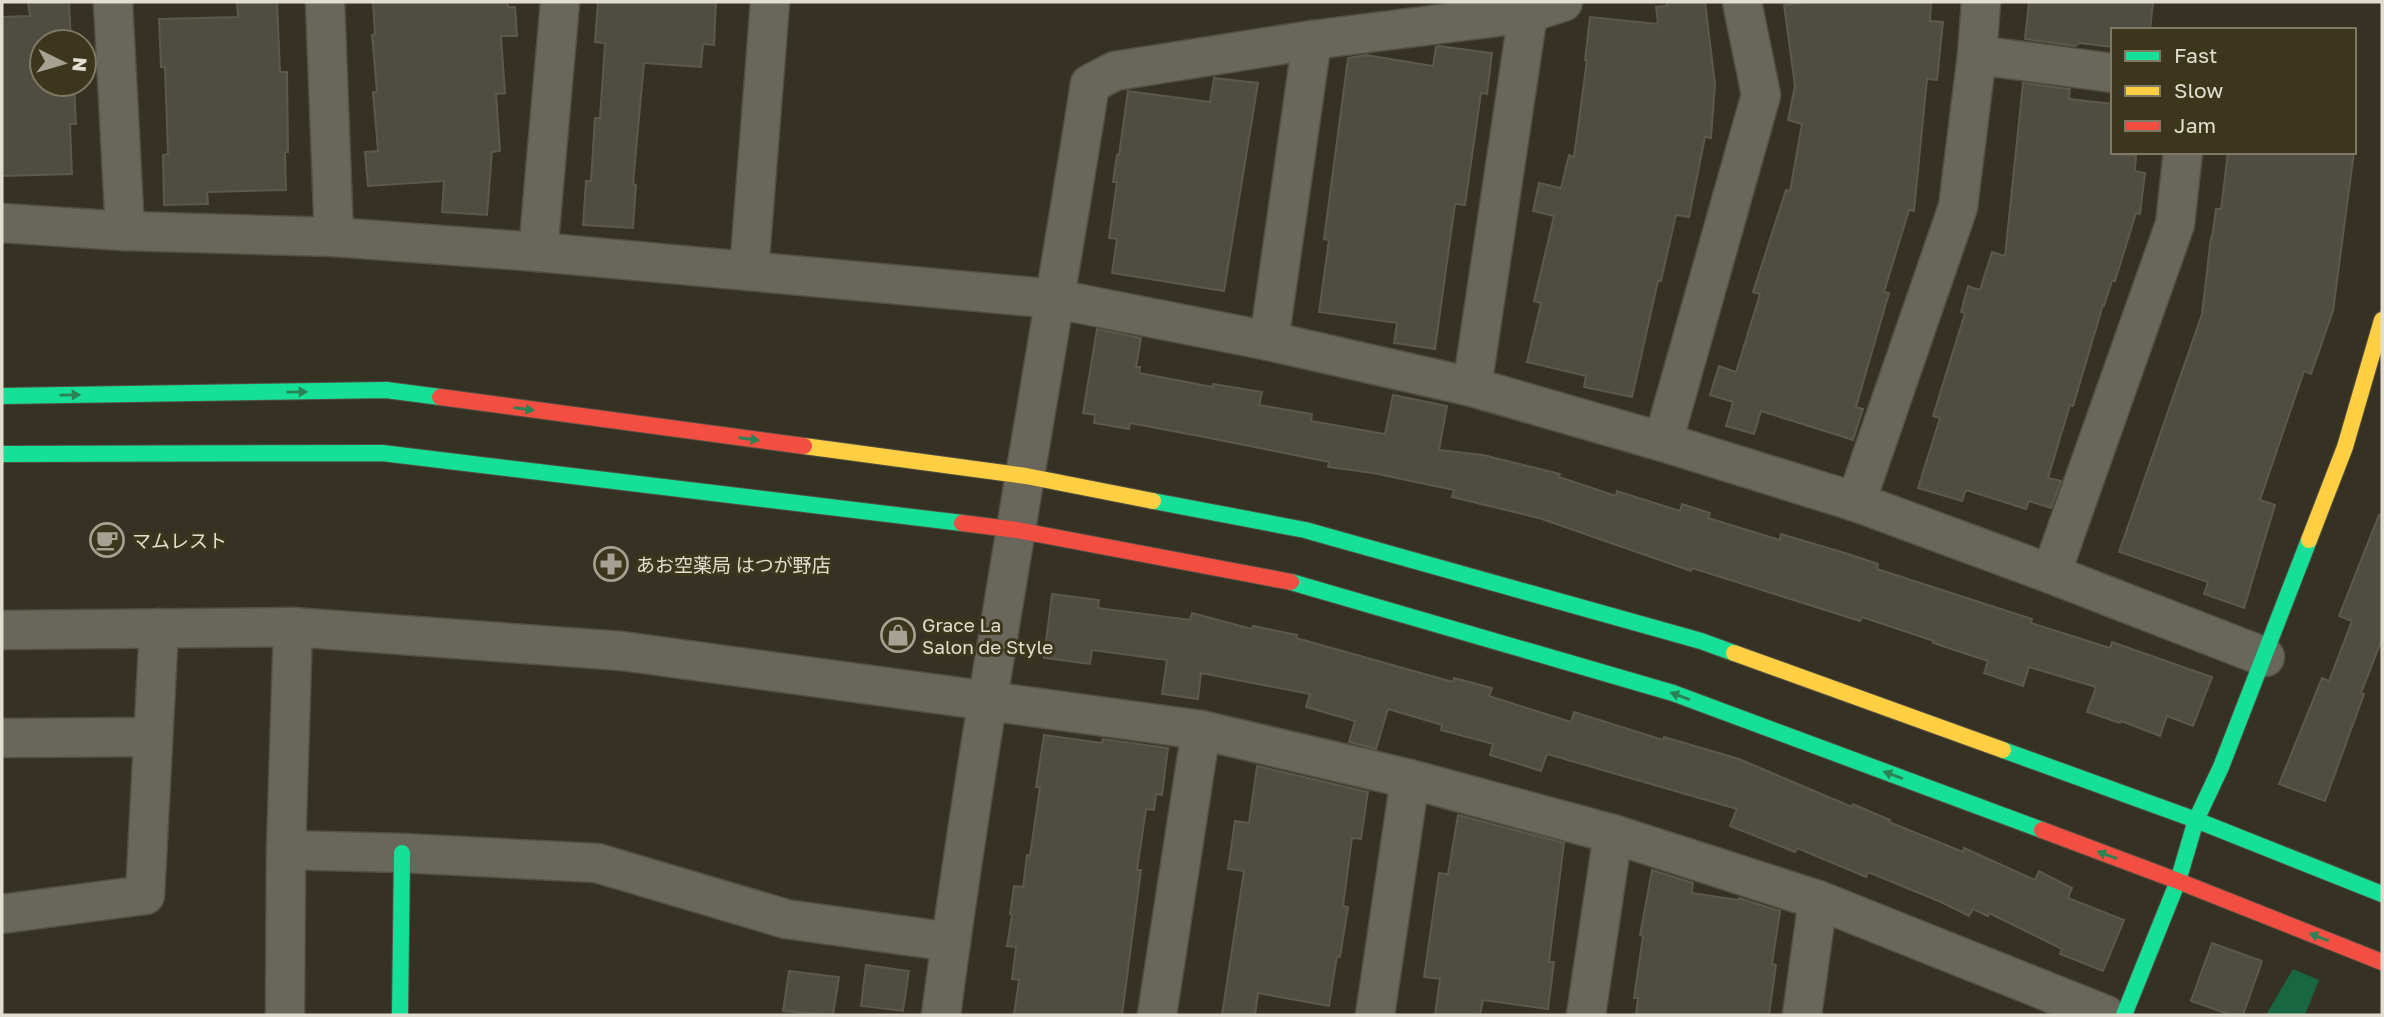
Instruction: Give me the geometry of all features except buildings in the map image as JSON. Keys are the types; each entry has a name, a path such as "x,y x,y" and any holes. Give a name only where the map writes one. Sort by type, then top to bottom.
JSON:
{"street":[{"path":"113,2 124,231"},
{"path":"325,2 334,237"},
{"path":"538,252 560,2"},
{"path":"749,271 770,2"},
{"path":"1663,442 1761,95 1742,2"},
{"path":"1856,502 1958,207 1981,2"},
{"path":"941,1015 986,702 1056,299 1090,84 1115,71 1545,7 1472,387"},
{"path":"1269,341 1312,40"},
{"path":"1977,55 2111,73"},
{"path":"2051,574 2175,224 2183,154"},
{"path":"2,223 124,231 334,237 538,252 1056,299 1269,341 1472,387 1663,442 1856,502 2264,657"},
{"path":"2124,1015 2178,881 2196,820 2221,767 2346,447 2382,320"},
{"path":"2,396 386,390 1026,476 1305,530 1701,641 2196,820 2382,894"},
{"path":"2,454 382,453 1017,530 1287,580 1660,690 2178,881 2382,962"},
{"path":"285,1015 286,850 293,627"},
{"path":"2,630 293,627 622,651 1201,730 1410,779 1613,834 1818,900 2106,1015"},
{"path":"2,914 145,895 159,628"},
{"path":"1157,1015 1201,730"},
{"path":"2,738 153,737"},
{"path":"1375,1015 1410,779"},
{"path":"1586,1015 1613,834"},
{"path":"286,850 597,863 786,919 951,942"},
{"path":"400,1015 402,853"},
{"path":"1802,1015 1818,900"}],"green space":[{"path":"2293,969 2319,980 2305,1015 2266,1015"}],"traffic: fast":[{"path":"2,396 386,390 440,397"},
{"path":"2,454 382,453 962,523"},
{"path":"1153,501 1305,530 1701,641 1734,653"},
{"path":"2124,1015 2178,881 2196,820 2221,767 2309,540"},
{"path":"1291,582 1673,693 2042,830"},
{"path":"2003,750 2196,820 2382,894"},
{"path":"400,1015 402,853"}],"traffic: slow":[{"path":"2309,540 2345,447 2382,320"},
{"path":"804,446 1026,476 1153,501"},
{"path":"1734,653 2003,750"}],"traffic: jam":[{"path":"440,397 804,446"},
{"path":"962,523 1017,530 1291,582"},
{"path":"2042,830 2382,962"}],"place":[{"name":"マムレスト","path":"107,540"},
{"name":"あお空薬局 はつが野店","path":"611,564"},
{"name":"Grace La Salon de Style","path":"898,635"}]}
